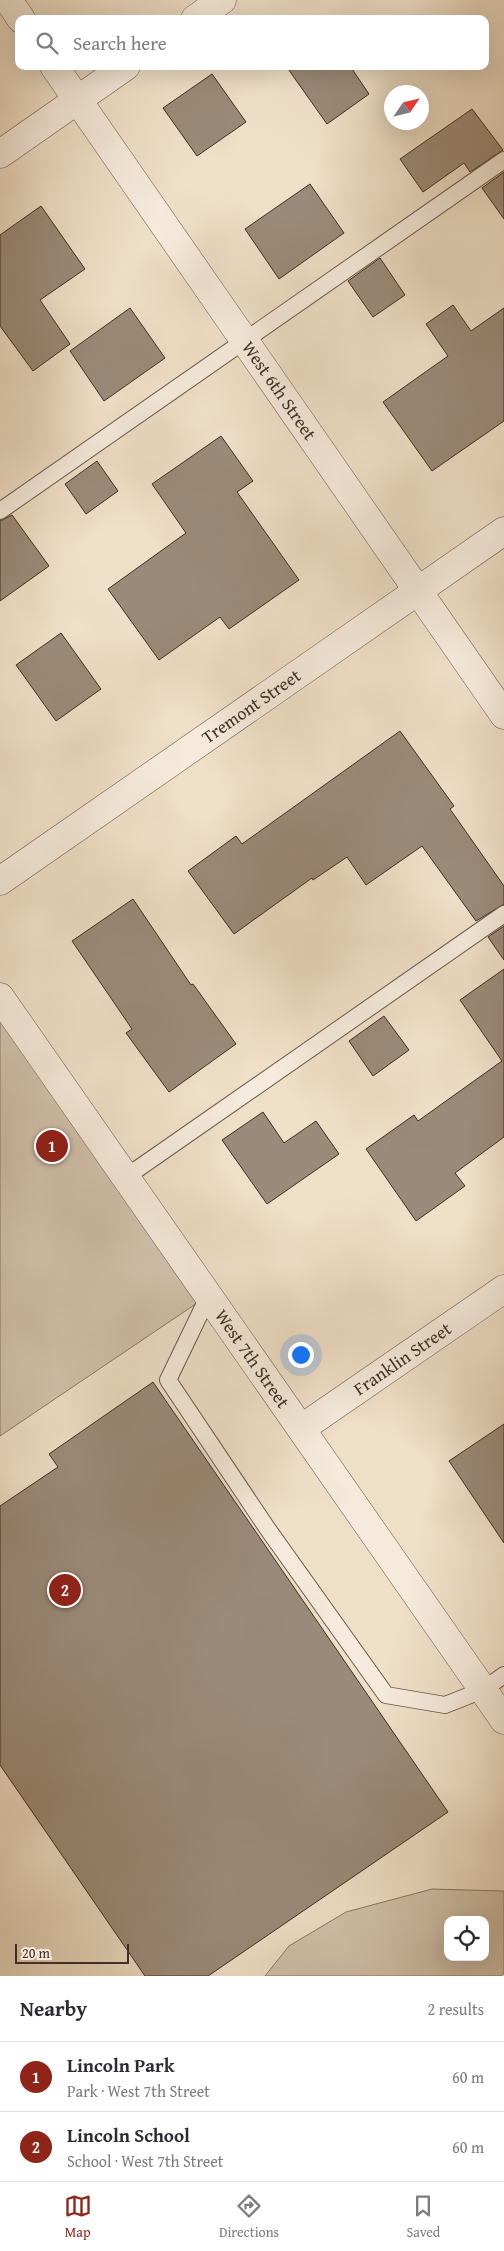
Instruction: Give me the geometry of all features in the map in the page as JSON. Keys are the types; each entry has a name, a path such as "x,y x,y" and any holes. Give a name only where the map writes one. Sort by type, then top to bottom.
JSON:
{"street":[{"path":"8,0 18,15"},
{"path":"201,15 222,0"},
{"name":"West 6th Street","path":"57,70 504,715"},
{"path":"0,154 120,70"},
{"name":"Tremont Street","path":"0,881 504,532"},
{"name":"West 7th Street","path":"0,997 302,1428 493,1682 504,1720"},
{"name":"Franklin Street","path":"302,1428 504,1288"}],"lane":[{"path":"0,511 504,160"},
{"path":"126,1177 504,914"},
{"path":"209,1295 168,1380 267,1528 386,1695 445,1705 493,1682"}],"shaded area":[{"path":"0,997 209,1295 0,1436"},
{"path":"432,1889 504,1891 504,1973 500,1976 265,1976 289,1946 346,1912"}],"building":[{"path":"289,70 353,70 369,94 327,124"},
{"path":"212,74 246,122 197,156 163,108"},
{"path":"472,109 503,150 470,172 464,163 423,192 400,159"},
{"path":"504,172 504,219 482,188"},
{"path":"310,184 344,233 279,279 245,229"},
{"path":"41,206 85,269 40,300 70,344 33,371 0,326 0,235"},
{"path":"380,258 405,295 373,317 348,281"},
{"path":"453,305 471,331 504,308 504,421 432,471 383,402 448,356 426,324"},
{"path":"130,308 165,358 104,401 70,351"},
{"path":"221,436 253,481 237,492 299,580 229,629 220,617 159,660 108,589 186,533 152,484"},
{"path":"97,461 118,491 86,514 65,484"},
{"path":"12,515 49,566 0,601 0,521"},
{"path":"61,633 101,689 56,721 16,665"},
{"path":"400,731 454,806 450,809 504,886 504,904 476,921 422,846 366,885 347,857 313,880 312,878 234,934 188,871 236,836 242,844"},
{"path":"133,899 191,985 193,984 236,1044 169,1092 126,1033 132,1029 72,941"},
{"path":"504,926 504,960 488,937"},
{"path":"504,969 504,1137 455,1173 465,1186 416,1221 366,1149 414,1115 418,1121 502,1061 460,1000"},
{"path":"384,1016 409,1050 373,1076 349,1041"},
{"path":"263,1112 284,1143 316,1121 339,1154 267,1204 222,1140"},
{"path":"153,1382 448,1812 208,1976 145,1976 0,1765 0,1506 58,1467 49,1454"},
{"path":"504,1424 504,1543 449,1461"}],"place":[{"name":"Lincoln Park","path":"52,1146"},
{"name":"Lincoln School","path":"65,1590"}]}
